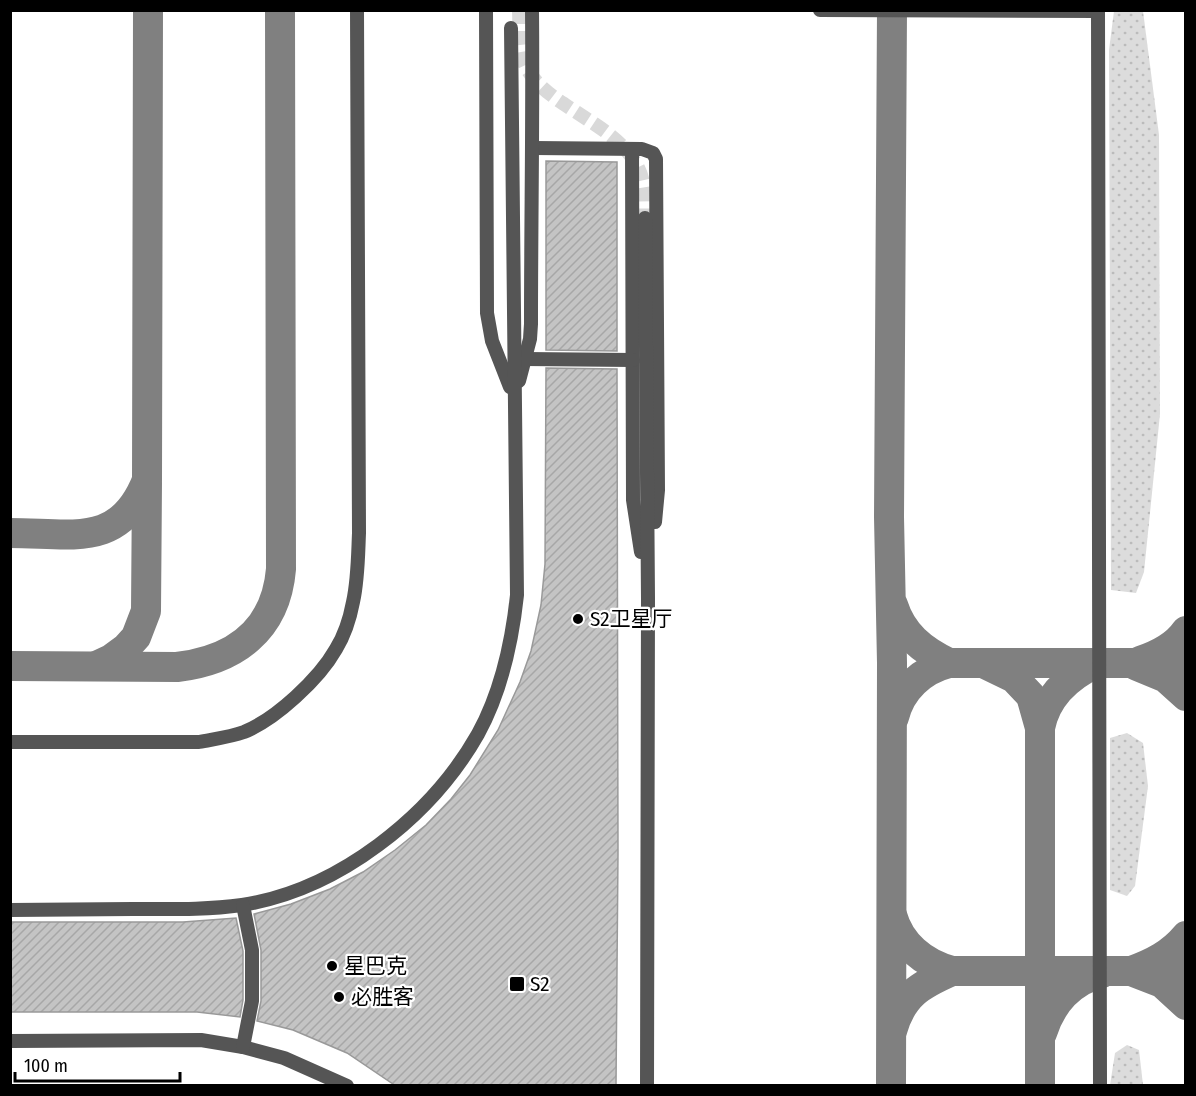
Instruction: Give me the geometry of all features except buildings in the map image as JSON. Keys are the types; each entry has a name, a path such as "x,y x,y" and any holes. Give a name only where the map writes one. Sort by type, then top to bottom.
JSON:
{"lane":[{"path":"10,742 199,742 223,738 244,732 261,723 304,687 325,665 336,649 353,603 357,579 359,533 357,10"},
{"path":"486,10 488,326 514,398"},
{"path":"514,398 525,359 531,324 531,201 534,148 532,10"},
{"path":"820,10 1098,11 1100,1086"},
{"path":"10,909 188,909 243,904 279,896 353,863 389,837 443,786 478,732 491,705 505,664 517,595 511,28"},
{"path":"534,148 632,148 653,153 656,159 658,169 658,490 648,598"},
{"path":"632,148 633,500 648,598"},
{"path":"645,218 648,598 647,1086"},
{"path":"525,359 633,360"},
{"path":"243,904 252,950 252,1001 243,1047"},
{"path":"10,1041 201,1040 243,1047 284,1058 347,1086"}],"shaded area":[{"path":"1114,11 1143,11 1159,135 1160,414 1144,572 1136,593 1111,590 1109,50"},
{"path":"1127,733 1143,743 1148,786 1135,886 1127,896 1110,890 1110,738"},
{"path":"1127,1045 1139,1050 1143,1085 1110,1085 1115,1053"}],"taxiway":[{"path":"10,533 73,534 108,527 123,517 136,502 147,480 148,10"},
{"path":"10,666 177,667 198,663 234,649 249,638 271,609 281,569 280,10"},
{"path":"891,1086 892,663 889,517 892,10"},
{"path":"96,666 126,648 136,637 146,611 147,483"},
{"path":"893,605 902,624 914,640 930,653 949,663"},
{"path":"1140,661 1166,650 1186,631"},
{"path":"894,717 907,689 914,682 930,670 949,663 1186,663"},
{"path":"983,663 1014,678 1031,696 1040,728 1040,1086"},
{"path":"1040,728 1048,706 1060,688 1077,674 1097,663"},
{"path":"1137,666 1166,678 1186,696"},
{"path":"892,915 901,935 914,951 932,963 952,971 1186,971"},
{"path":"1186,936 1161,957 1131,971 1162,983 1186,1005"},
{"path":"892,1031 901,1008 907,1000 931,981 952,971"},
{"path":"1042,1033 1051,1012 1064,995 1081,981 1102,973"}],"tunnel":[{"path":"519,10 520,48 527,69 548,93 600,127 631,157 643,182 645,218"}],"place":[{"name":"S2卫星厅","path":"578,619"},
{"name":"星巴克","path":"332,966"},
{"name":"S2","path":"517,984"},
{"name":"必胜客","path":"339,997"}]}
